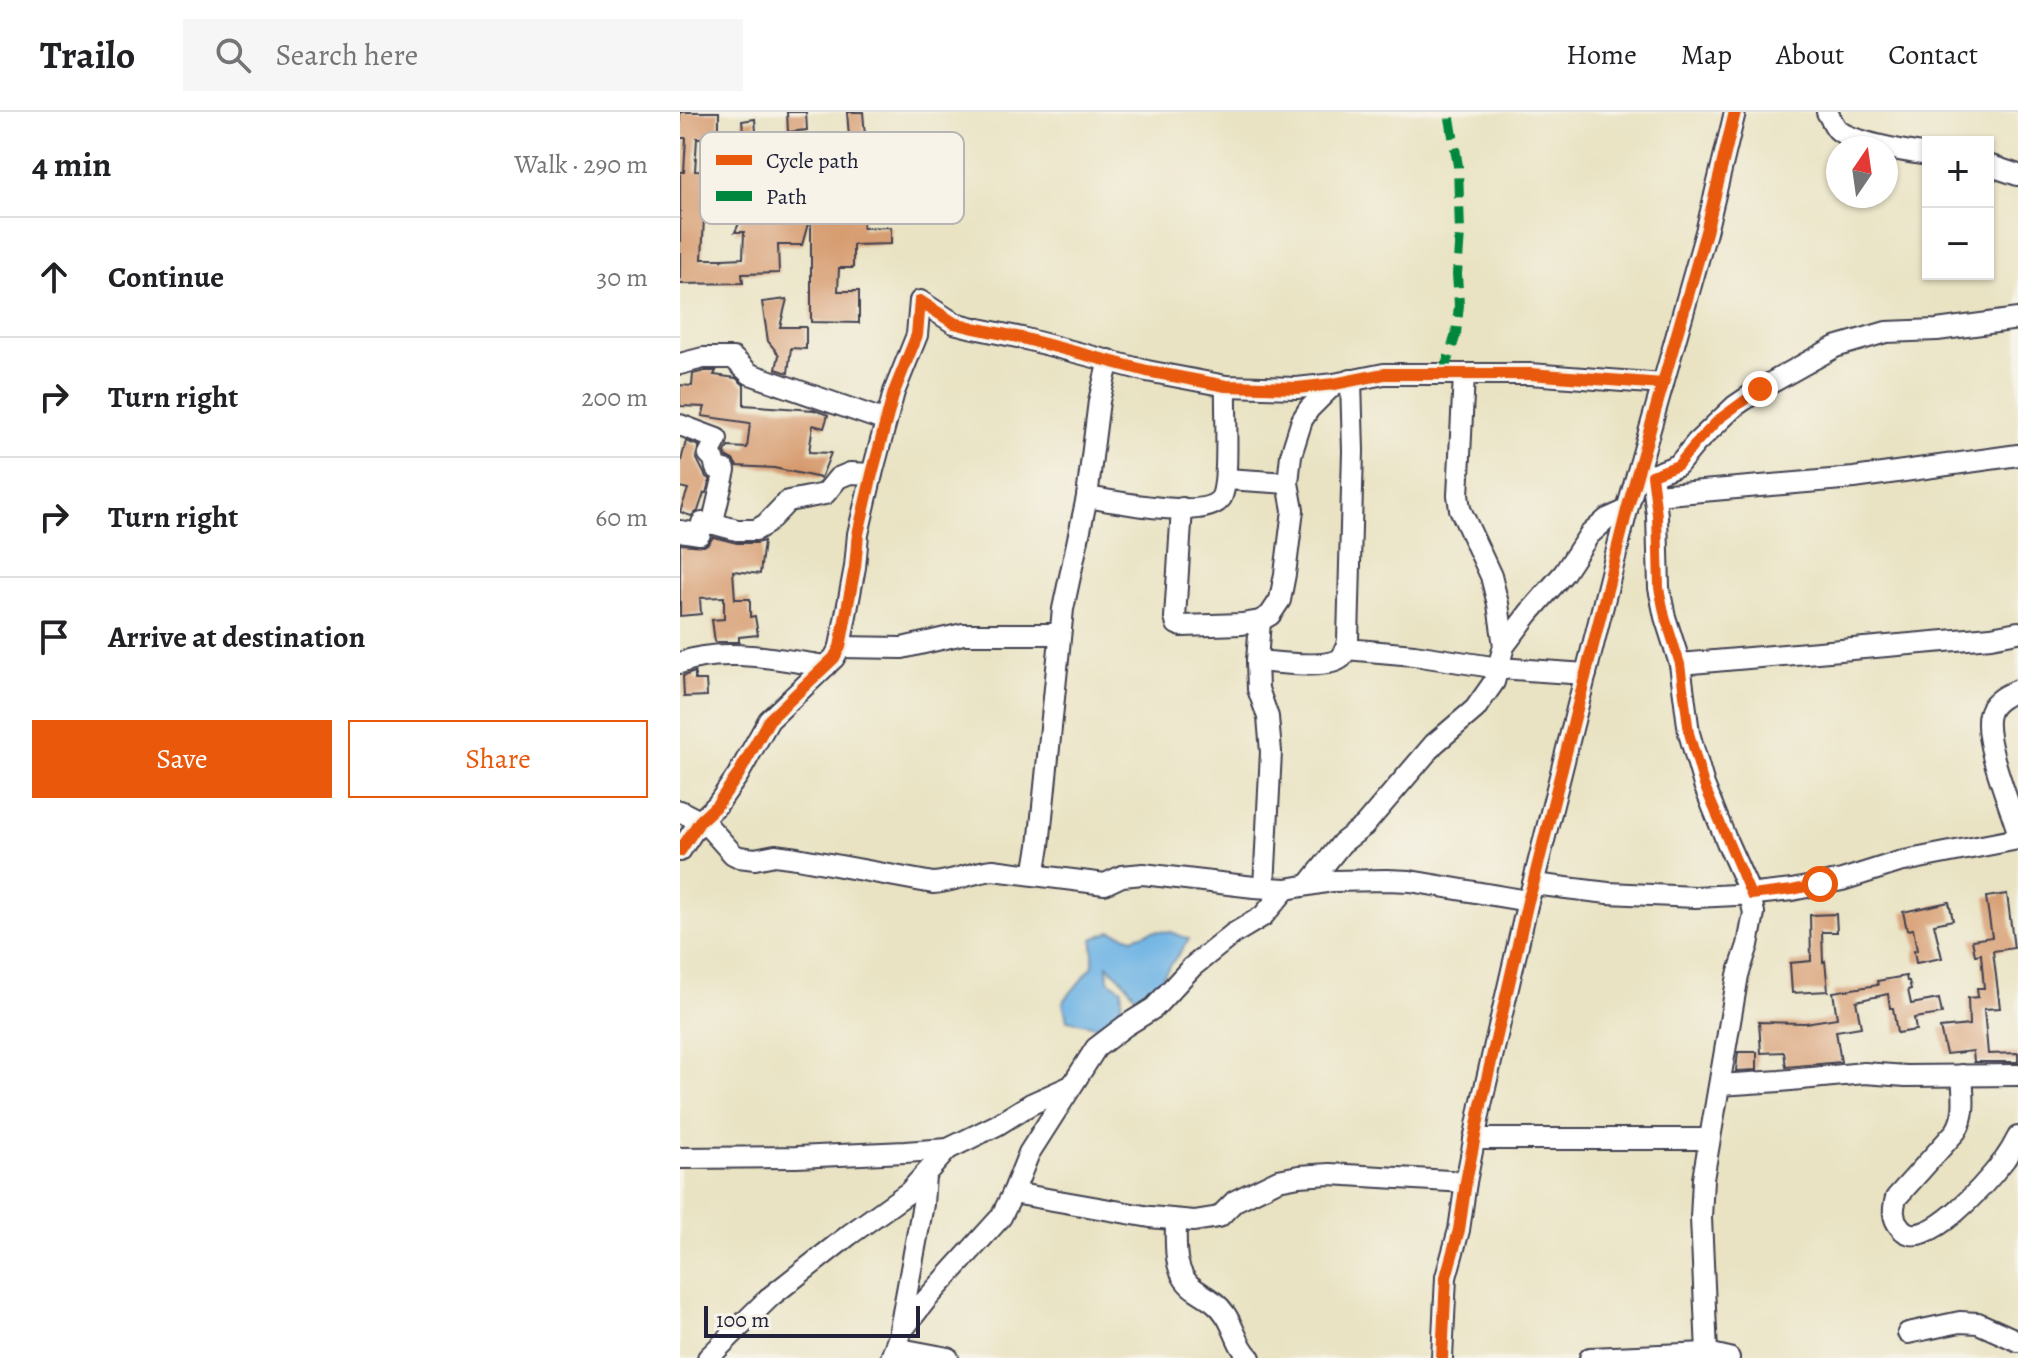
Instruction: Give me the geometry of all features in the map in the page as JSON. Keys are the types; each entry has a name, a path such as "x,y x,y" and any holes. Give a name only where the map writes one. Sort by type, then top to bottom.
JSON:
{"street":[{"path":"1707,1353 1701,1218 1703,1179 1738,975 1754,913 1751,895 1698,768 1689,733 1680,664 1659,588 1649,481 1663,384 1706,232 1735,112"},
{"path":"1827,112 1836,128 1846,135 1922,154"},
{"path":"1994,167 2018,175"},
{"path":"680,851 738,775 769,720 834,658 840,647 858,534 894,392 917,335 920,301 954,323 1147,371 1226,386 1297,388 1384,374 1530,374 1663,384"},
{"path":"1442,1358 1446,1277 1459,1230 1474,1139 1530,892 1627,510 1649,481 1678,465 1735,406 1835,347 1886,332 1937,330 2018,319"},
{"path":"680,364 703,358 733,358 750,374 886,421"},
{"path":"1034,875 1063,609 1087,497 1099,401 1109,360"},
{"path":"1309,884 1342,843 1364,826 1434,744 1475,709 1494,682 1499,668 1504,646 1498,604 1491,576 1460,509 1458,495 1464,375"},
{"path":"1182,508 1177,624 1242,624 1260,621 1270,615 1280,600 1293,510 1288,483 1291,455 1302,420 1318,399 1343,382"},
{"path":"1257,661 1330,663 1341,657 1346,649 1353,451 1343,382"},
{"path":"1087,497 1156,509 1215,505 1221,499 1226,479 1226,386"},
{"path":"680,425 717,439 709,454 716,468 725,470 715,524"},
{"path":"1649,481 1854,478 2018,455"},
{"path":"680,531 700,534 702,523 737,530 756,530 788,501 825,494 838,478 850,473 872,474"},
{"path":"1226,479 1288,483"},
{"path":"1504,646 1564,573 1589,535 1607,519 1627,510"},
{"path":"1260,621 1258,689 1268,717 1271,752 1264,887"},
{"path":"1680,664 1991,637 2018,632"},
{"path":"840,647 902,648 963,634 1060,634"},
{"path":"1346,649 1414,655 1499,668 1586,674"},
{"path":"680,663 694,657 752,655 826,666"},
{"path":"2018,690 2007,694 1992,707 1988,716 1990,742 2018,832"},
{"path":"680,811 707,825 733,854 748,859 775,855 933,883 993,870 1105,884 1122,876 1143,874 1286,889 1333,881 1387,880 1530,892 1695,897 1751,895 1831,882 1907,860 2018,839"},
{"path":"895,1346 925,1301 1001,1217 1029,1153 1096,1048 1154,1008 1192,967 1233,934 1263,916 1286,889"},
{"path":"1720,1085 1851,1073 2018,1075"},
{"path":"1962,1075 1964,1111 1961,1122 1896,1198 1893,1211 1903,1232 1914,1236 1923,1234 1943,1223 2007,1157 2018,1137"},
{"path":"680,1158 796,1157 948,1149 1031,1104 1070,1087"},
{"path":"1474,1139 1709,1139"},
{"path":"708,1358 770,1297 909,1192 948,1149"},
{"path":"905,1152 909,1192"},
{"path":"1013,1193 1150,1217 1194,1221 1219,1217 1235,1201 1278,1180 1299,1176 1330,1174 1466,1182"},
{"path":"895,1346 923,1204 925,1175"},
{"path":"1176,1220 1176,1257 1181,1272 1194,1289 1212,1298 1222,1309 1250,1358"},
{"path":"1908,1333 1960,1322 1978,1323 2018,1344 2014,1358"},
{"path":"895,1346 948,1358"},
{"path":"1590,1358 1707,1353 1729,1358"}],"water":[{"path":"1111,931 1133,938 1153,931 1170,932 1189,939 1162,977 1154,995 1142,1007 1126,984 1107,965 1108,980 1122,989 1116,1019 1101,1027 1067,1020 1063,1002 1093,966 1093,939"}],"building":[{"path":"680,112 719,112 719,132 700,132 700,138 697,138 695,171 700,171 700,224 704,224 702,259 722,261 743,258 744,232 735,232 739,224 808,224 802,245 778,245 779,273 742,274 743,283 680,284 680,172 684,172 686,138 680,138"},
{"path":"787,112 806,112 807,130 788,132"},
{"path":"847,112 863,112 865,132 849,132"},
{"path":"755,119 756,132 743,132 742,121"},
{"path":"811,224 891,227 891,244 853,245 853,268 839,268 838,291 859,291 859,323 811,322"},
{"path":"787,299 780,327 806,327 806,349 791,348 788,373 776,369 779,355 768,341 762,302"},
{"path":"716,371 714,375 736,378 744,385 744,405 814,410 828,415 824,428 813,425 809,452 831,453 821,478 774,468 737,466 727,457 725,452 728,447 747,448 750,423 702,416 705,407 680,406 680,385 692,386 693,374"},
{"path":"686,441 699,446 696,457 710,479 698,511 691,516 680,512 688,489 680,487 680,465"},
{"path":"713,537 737,543 764,541 760,574 733,571 735,599 750,599 750,617 755,616 758,635 739,637 739,642 715,642 712,620 724,619 724,597 700,598 701,614 680,616 680,544 704,546"},
{"path":"695,672 695,680 706,680 707,696 684,697 683,676"},
{"path":"2007,894 2014,948 1993,951 2000,1008 1984,1009 1988,1054 2018,1053 2018,1062 1974,1062 1973,1051 1946,1054 1940,1028 1969,1025 1968,998 1978,997 1977,988 1984,988 1981,954 1975,955 1972,940 1992,937 1986,897"},
{"path":"1949,902 1953,920 1934,924 1942,958 1916,963 1913,929 1907,930 1903,912"},
{"path":"1836,914 1837,932 1822,932 1828,991 1792,993 1790,963 1811,961 1810,915"},
{"path":"1906,976 1911,989 1908,990 1911,1004 1939,999 1942,1014 1914,1018 1916,1030 1897,1033 1888,994 1856,1001 1861,1027 1836,1031 1841,1062 1786,1067 1784,1052 1761,1053 1759,1022 1805,1023 1837,1018 1833,992 1878,985 1877,981"},
{"path":"1738,1052 1757,1052 1757,1070 1736,1071"}],"marked path":[{"path":"1443,375 1456,334 1459,305 1458,166 1449,112"}],"cycle path":[{"path":"1442,1358 1446,1277 1459,1230 1481,1105 1528,901 1627,510 1706,232 1735,112"},
{"path":"680,851 738,775 769,720 834,658 840,647 858,534 894,392 917,335 920,301 954,323 1147,371 1226,386 1297,388 1384,374 1530,374 1663,384"}],"route":[{"path":"1760,389 1719,419 1678,465 1652,475 1656,495 1659,588 1680,664 1689,733 1698,768 1751,895 1820,884"}]}
